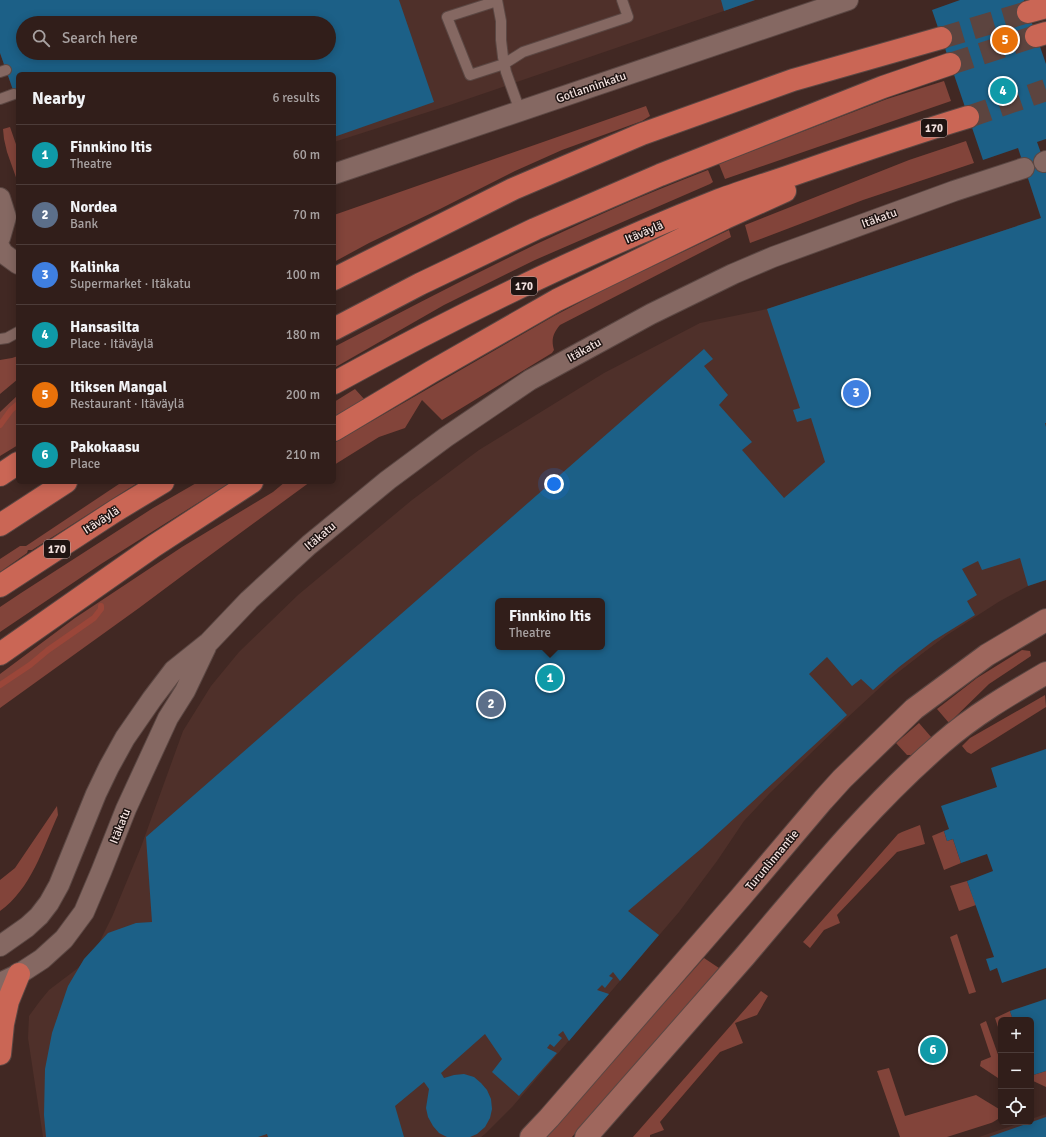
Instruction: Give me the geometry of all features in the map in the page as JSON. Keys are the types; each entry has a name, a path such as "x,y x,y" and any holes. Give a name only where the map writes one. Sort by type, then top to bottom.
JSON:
{"highway":[{"path":"336,277 513,188 642,134 793,80 941,38"},
{"path":"336,328 420,284 535,229 674,170 883,87 950,64"},
{"name":"Itäväylä","path":"336,382 521,287 616,244 720,200 899,138 968,117"},
{"path":"336,429 431,372 557,300 725,218 899,138"},
{"path":"0,475 16,464"},
{"path":"0,526 63,484"},
{"name":"Itäväylä","path":"0,586 108,515 160,484"},
{"path":"0,654 154,546 249,484"},
{"path":"0,1054 10,979"}],"main road":[{"name":"Turunlinnantie","path":"531,1137 842,778 914,709 987,655 1046,620"},
{"path":"586,1137 838,846 884,797 942,742 965,724 1046,673"}],"street":[{"name":"Gotlanninkatu","path":"336,173 848,0"},
{"name":"Itäkatu","path":"0,946 27,927 39,916 49,903 59,885 96,794 125,738 174,670 209,642 249,600 309,545 388,480 446,437 530,380 651,314 733,274 773,257 954,191 1024,168"},
{"path":"0,198 6,217 4,252"},
{"name":"Itäkatu","path":"10,979 42,959 64,939 84,912 126,809 168,718 185,690 209,642"}],"lane":[{"path":"520,110 504,64 501,40 501,21 497,1 447,17 470,75 504,64 523,52 628,17 622,0"},
{"path":"0,99 14,94"},
{"path":"0,339 7,338 16,333"}],"shaded area":[{"path":"0,0 756,0 450,105 336,141 336,72 16,72 16,99 0,53"},
{"path":"944,81 951,101 725,179 719,164 887,99"},
{"path":"646,106 650,116 642,121 562,150 515,171 336,261 336,214"},
{"path":"10,127 16,144 16,177 7,152 3,129"},
{"path":"966,141 974,163 863,200 750,243 745,225 909,160"},
{"path":"708,170 713,182 535,260 444,305 336,367 336,346 518,253 612,209"},
{"path":"1041,218 1046,222 1046,580 1028,586 1000,601 947,635 923,653 887,681 770,793 744,821 717,861 679,912 513,1106 481,1137 43,1137 28,1038 29,1016 49,990 78,968 99,943 112,917 141,847 183,731 211,686 239,652 298,595 412,500 479,450 604,373 700,323 767,309"},
{"path":"729,230 731,237 560,325 553,337 554,350 552,353 442,420 422,400 405,428 379,437 336,464 336,442 554,316 609,287"},
{"path":"16,357 16,381 0,394 0,360"},
{"path":"355,389 365,400 336,418 336,401"},
{"path":"16,397 16,446 0,456 0,412"},
{"path":"119,484 136,484 32,550 28,550 27,553 0,572 0,559 20,546 26,546"},
{"path":"195,484 228,484 101,564 0,632 0,607 153,508"},
{"path":"283,484 307,484 0,708 0,674 75,618 182,547 273,492"},
{"path":"1022,650 1030,651 1031,656 989,684 949,723 937,709 977,678"},
{"path":"1045,695 1046,707 971,754 962,746 970,738"},
{"path":"919,723 932,738 911,755 907,755 896,743"},
{"path":"57,806 58,815 28,880 11,902 0,911 0,880 15,868"},
{"path":"920,825 925,844 897,852 837,915 840,923 824,930 810,948 803,942 898,834"},
{"path":"944,831 947,841 953,839 961,863 944,870 932,836"},
{"path":"967,881 976,905 959,911 950,886"},
{"path":"957,934 976,992 969,994 950,937"},
{"path":"704,958 719,968 572,1137 545,1137"},
{"path":"761,991 768,996 757,1015 735,1023 743,1043 720,1052 660,1122 664,1130 650,1135 650,1137 633,1137"},
{"path":"1010,1011 1012,1017 998,1017 998,1027 995,1018"},
{"path":"986,1021 998,1055 998,1078 980,1066 981,1061 991,1057 980,1024"},
{"path":"889,1068 905,1116 976,1095 998,1108 998,1118 991,1123 947,1137 900,1137 877,1071"},
{"path":"1046,1071 1046,1087 1034,1081 1034,1075"},
{"path":"1046,1114 1046,1137 979,1137 1014,1125 1034,1125 1034,1118"}],"building":[{"path":"0,0 399,0 434,102 336,136 336,72 16,72 16,98 0,53"},
{"path":"721,0 755,0 724,11"},
{"path":"960,0 1024,0 1046,64 1046,139 1037,142 1046,167 1046,580 1028,586 1020,558 982,570 978,561 962,569 977,595 967,601 975,615 933,641 899,667 873,690 861,679 852,686 827,657 809,674 847,715 702,848 628,911 659,935 620,981 613,972 609,976 613,978 605,988 602,985 597,990 609,994 569,1041 563,1031 558,1035 562,1038 554,1047 550,1044 547,1048 557,1053 519,1096 492,1072 502,1059 485,1034 441,1073 444,1078 464,1074 474,1077 487,1090 491,1099 492,1109 490,1118 485,1127 477,1134 470,1137 447,1137 439,1133 428,1117 426,1108 429,1089 424,1082 395,1106 404,1137 268,1137 267,1134 258,1137 46,1137 44,1115 45,1069 52,1033 68,986 84,959 108,933 136,923 152,922 146,837 704,349 713,359 704,366 728,395 719,405 752,442 742,450 784,498 825,462 811,418 797,422 793,410 800,408 767,309 1041,218 1018,148 983,160 932,10"},
{"path":"1046,749 1046,968 1002,983 997,968 990,971 986,959 994,957 967,881 993,871 987,854 961,863 953,839 947,841 944,831 949,829 941,806 997,787 991,768"},
{"path":"1046,999 1046,1071 1034,1075 1034,1017 1012,1017 1010,1011"},
{"path":"1046,1117 1046,1137 989,1137 1023,1125 1034,1125 1034,1121"}],"waterway":[{"path":"0,425 16,406"},
{"path":"0,685 94,618 101,609 101,606"}],"tunnel":[{"path":"941,38 1028,12"},
{"path":"950,64 1036,36"},
{"path":"968,117 1046,90"}],"place":[{"name":"Itiksen Mangal","path":"1005,40"},
{"name":"Hansasilta","path":"1003,91"},
{"name":"Kalinka","path":"856,393"},
{"name":"Finnkino Itis","path":"550,678"},
{"name":"Nordea","path":"491,704"},
{"name":"Pakokaasu","path":"933,1050"}]}
